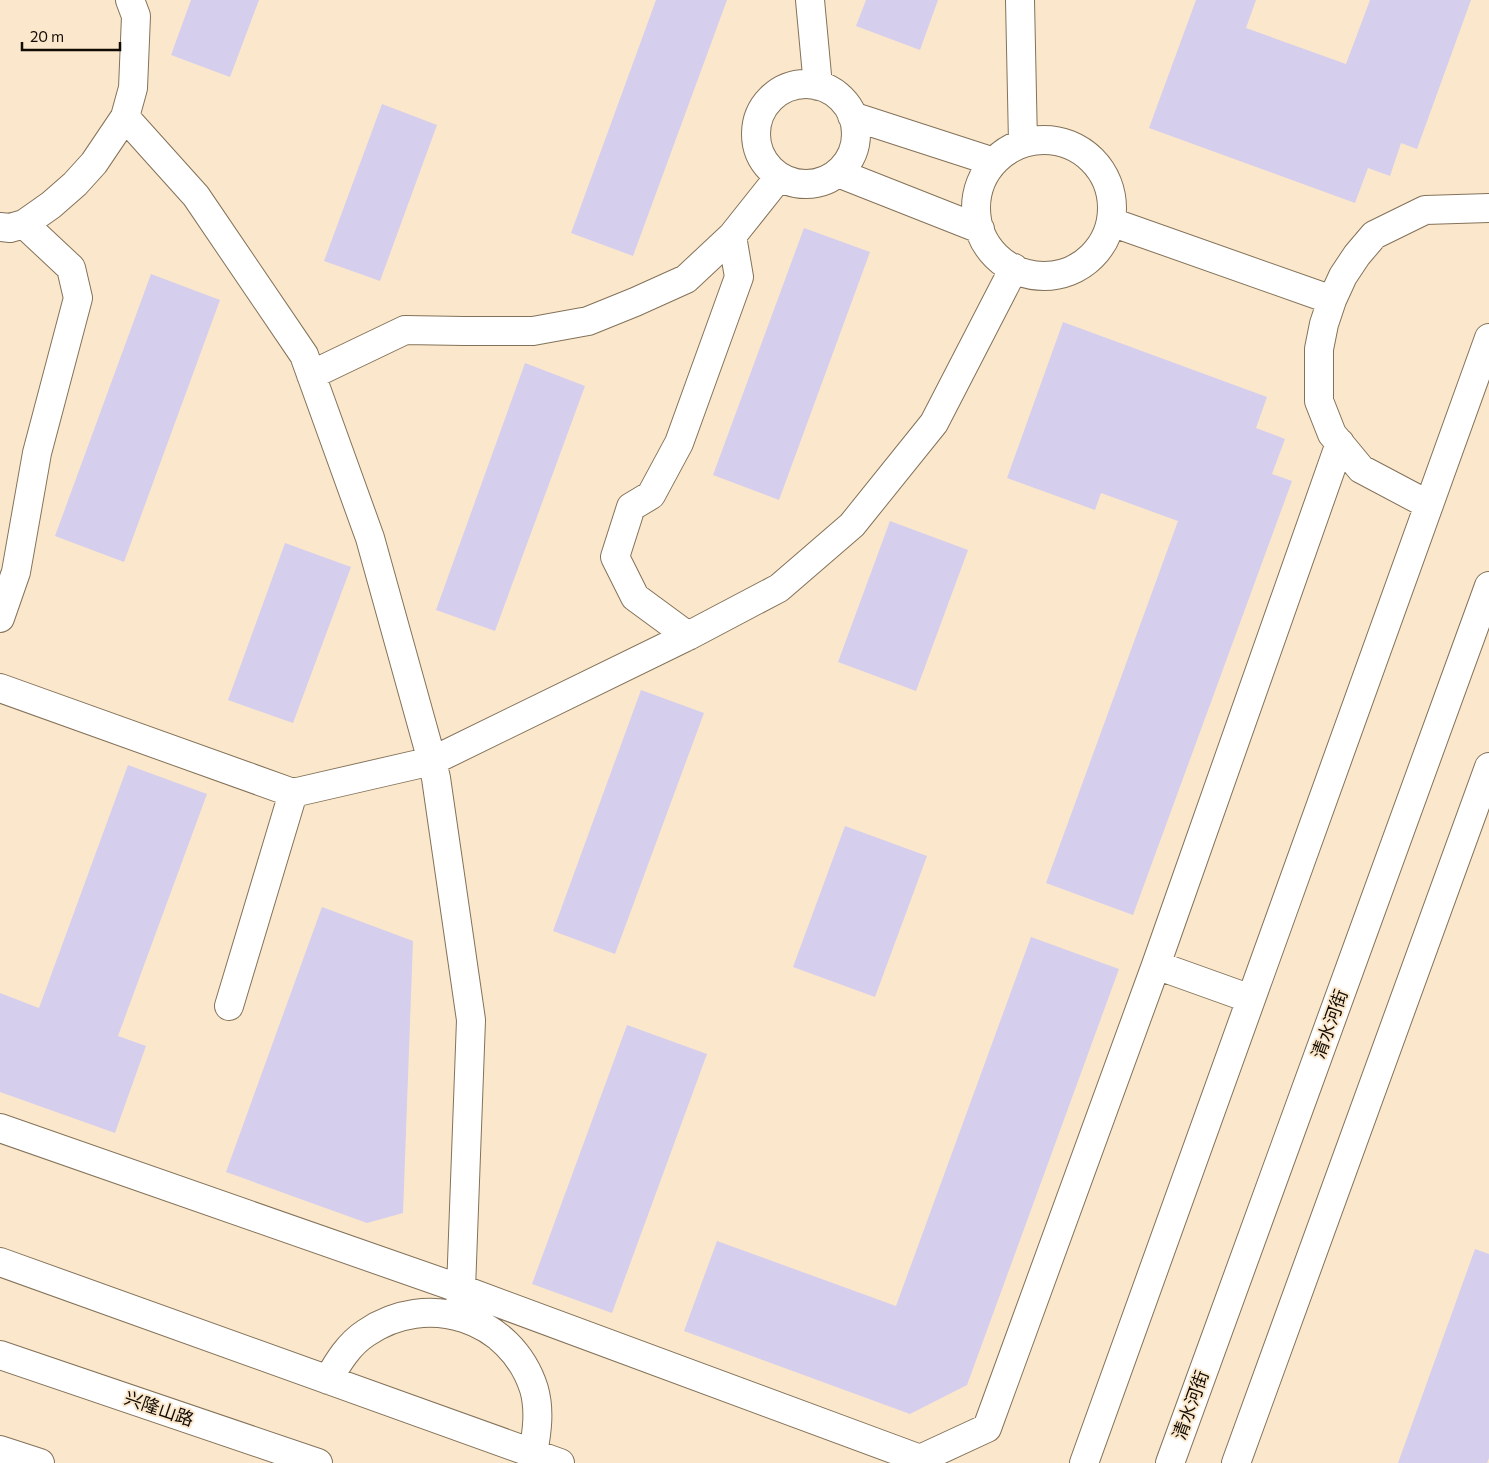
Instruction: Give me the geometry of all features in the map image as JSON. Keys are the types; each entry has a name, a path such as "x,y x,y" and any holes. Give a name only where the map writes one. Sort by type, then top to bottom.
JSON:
{"street":[{"path":"0,618 16,572 37,453 78,298 71,268 12,226 51,205 75,184 99,156 125,117 133,88 136,16 130,0"},
{"path":"810,0 818,86"},
{"path":"1020,0 1023,143"},
{"path":"802,84 818,86 832,92 844,102 852,116 855,131 854,147 848,161 838,173 824,181 809,184 793,183 779,177 767,166 759,153 756,138 757,122 763,108 773,96 787,88 802,84"},
{"path":"852,116 994,162"},
{"path":"125,117 196,196 304,355 370,538 436,778 471,1020 460,1316"},
{"path":"1041,140 1058,141 1075,147 1090,157 1102,171 1109,186 1112,204 1111,222 1105,238 1095,253 1082,265 1065,272 1048,276 1030,274 1014,268 999,258 987,245 980,229 977,211 978,194 984,177 994,162 1007,151 1023,143 1041,140"},
{"path":"838,173 980,229"},
{"path":"311,375 405,330 464,332 533,330 588,320 686,279 732,236 779,177"},
{"path":"1429,505 1361,469 1332,434 1319,400 1319,349 1324,324 1343,276 1374,235 1425,210 1489,208"},
{"path":"1111,222 1332,300"},
{"path":"688,636 635,597 615,556 632,507 650,495 679,443 739,277 732,236"},
{"path":"0,688 293,793 432,760 688,636 779,588 852,525 934,423 1014,268"},
{"path":"1084,1463 1489,338"},
{"path":"0,1128 461,1289 920,1459 987,1428 1156,965 1340,443"},
{"name":"清水河街","path":"1170,1463 1489,586"},
{"path":"1236,1463 1489,767"},
{"path":"229,1006 293,793"},
{"path":"1156,965 1251,999"},
{"path":"0,1262 560,1463"},
{"path":"328,1380 350,1347 364,1334 381,1323 419,1312 438,1312 460,1316 480,1324 498,1336 513,1351 525,1369 534,1389 537,1410 538,1432 533,1453"},
{"name":"兴隆山路","path":"0,1355 318,1463"},
{"path":"0,1450 40,1463"}],"building":[{"path":"191,0 259,0 230,77 171,55"},
{"path":"656,0 727,0 633,256 571,233"},
{"path":"866,0 938,0 920,50 856,26"},
{"path":"1196,0 1256,0 1246,28 1346,64 1370,0 1471,0 1417,149 1401,143 1390,176 1368,168 1355,203 1149,128"},
{"path":"382,104 437,125 380,281 324,261"},
{"path":"804,228 870,252 779,500 713,475"},
{"path":"151,274 220,300 124,562 55,536"},
{"path":"1063,322 1267,397 1256,428 1285,439 1272,474 1292,481 1133,915 1046,883 1178,521 1101,493 1095,510 1007,478"},
{"path":"525,363 585,386 495,631 436,610"},
{"path":"890,521 968,550 916,691 838,662"},
{"path":"285,543 351,567 293,723 228,700"},
{"path":"641,690 704,713 615,954 553,931"},
{"path":"128,765 207,794 118,1036 146,1046 115,1133 0,1092 0,993 39,1008"},
{"path":"845,826 927,856 875,997 793,967"},
{"path":"322,907 413,941 403,1213 367,1223 226,1172"},
{"path":"1031,937 1119,969 967,1385 910,1414 684,1331 717,1241 896,1306"},
{"path":"627,1025 707,1054 612,1313 532,1284"},
{"path":"1475,1249 1489,1254 1489,1458 1487,1463 1398,1463"}]}
